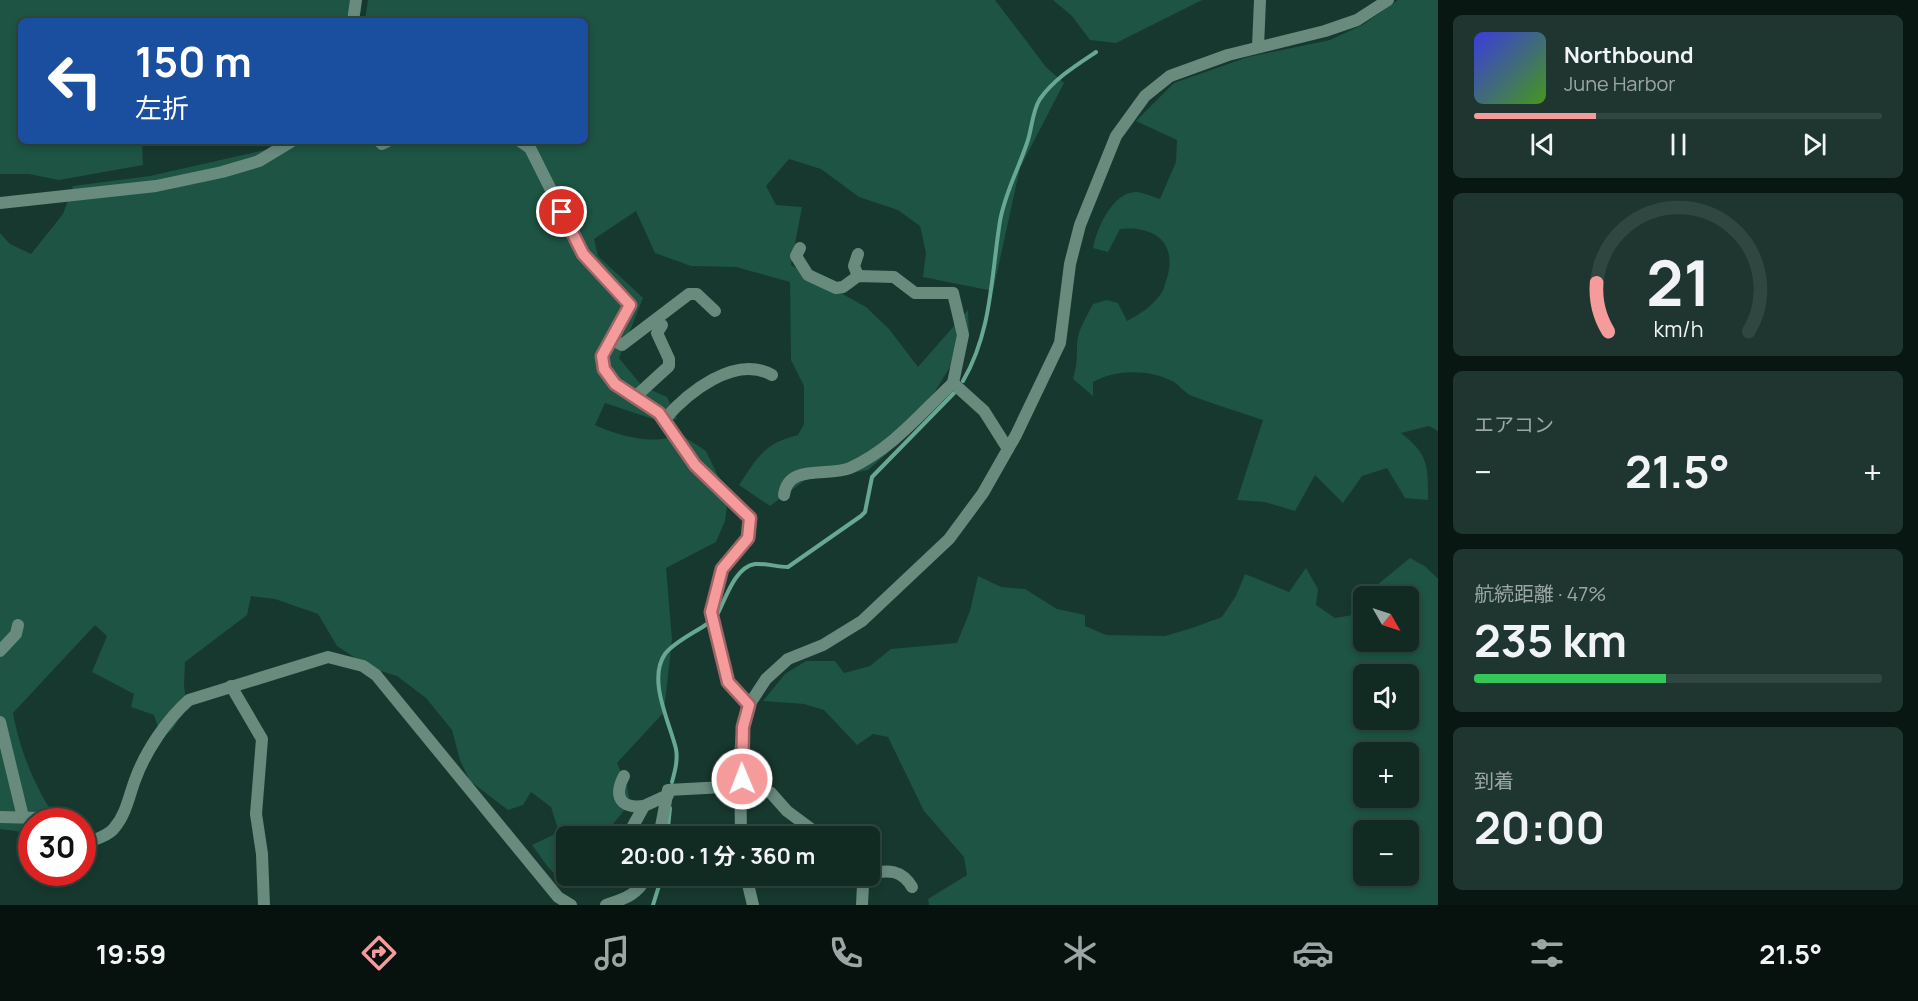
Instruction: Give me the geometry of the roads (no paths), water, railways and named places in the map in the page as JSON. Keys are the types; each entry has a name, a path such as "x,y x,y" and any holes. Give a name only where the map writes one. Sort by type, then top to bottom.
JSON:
{"street":[{"path":"353,18 356,0"},
{"path":"1258,47 1260,0"},
{"path":"741,826 743,727 749,705 766,679 788,659 823,645 862,621 949,539 983,493 1008,449 1060,344 1070,264 1080,225 1116,136 1145,96 1170,76 1228,55 1325,31 1357,20 1388,0"},
{"path":"0,203 156,186 222,172 259,161 287,144"},
{"path":"524,144 530,148 583,254 630,305 602,356 604,369 615,384 659,413 695,465 750,518 748,538 722,569 711,612 728,682 749,705"},
{"path":"784,495 784,489 795,477 806,472 832,474 850,468 899,439 953,383 963,335 953,293 915,293 894,277 858,276 843,287 836,288 822,282 801,267 796,256 800,248"},
{"path":"858,254 854,266 858,276"},
{"path":"612,339 622,345 689,294 697,294 715,311"},
{"path":"634,398 669,366 669,360 657,333 662,325"},
{"path":"664,420 675,407 725,372 745,369 772,375"},
{"path":"953,383 984,411 1008,449"},
{"path":"0,651 16,634 18,625"},
{"path":"96,837 114,830 123,814 136,777 176,711 189,700 328,657 363,666 376,675 558,897 571,905"},
{"path":"231,686 262,740 256,814 262,854 264,905"},
{"path":"0,722 21,808"},
{"path":"624,776 619,794 623,803 631,807 644,806 668,795"},
{"path":"661,826 668,790 742,782 771,793 787,811 807,826"},
{"path":"633,826 644,806"},
{"path":"0,817 18,817"},
{"path":"880,871 885,869 896,872 907,879 912,887"},
{"path":"606,905 629,898 639,886"},
{"path":"748,886 753,905"},
{"path":"862,905 863,886"}],"waterway":[{"path":"963,381 980,343 989,303 1002,211 1027,143 1037,104 1058,79 1096,52"},
{"path":"718,613 732,584 748,566 759,564 788,567 861,516 865,512 872,477 954,393"},
{"path":"672,782 677,753 659,689 660,664 665,654 674,646 707,624"},
{"path":"668,826 670,808"},
{"path":"653,905 659,886"}]}
